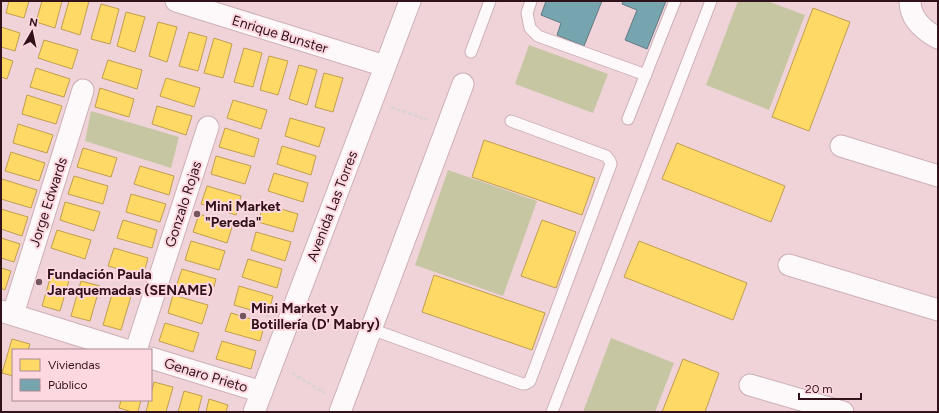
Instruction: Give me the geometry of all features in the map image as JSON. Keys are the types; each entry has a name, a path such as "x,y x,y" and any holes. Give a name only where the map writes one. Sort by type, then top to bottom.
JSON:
{"street":[{"name":"Enrique Bunster","path":"176,1 215,7 385,66"},
{"name":"Avenida Las Torres","path":"254,412 410,1"},
{"path":"910,1 913,16 919,26 938,38"},
{"path":"342,406 463,84"},
{"name":"Jorge Edwards","path":"7,312 83,90"},
{"name":"Gonzalo Rojas","path":"136,349 208,127"},
{"path":"841,146 938,176"},
{"path":"789,265 938,310"},
{"path":"7,312 123,349"},
{"name":"Genaro Prieto","path":"152,358 262,392"},
{"path":"750,385 843,412"}],"lane":[{"path":"471,52 490,1"},
{"path":"531,1 527,13 530,28 538,36 646,75"},
{"path":"628,119 676,1"},
{"path":"552,412 711,1"},
{"path":"371,329 520,383 527,384 530,382 611,164 606,156 511,122"}],"path":[{"path":"372,100 447,127"},
{"path":"273,362 331,396 342,406"}],"green space":[{"path":"738,1 767,1 805,15 769,110 706,85"},
{"path":"529,45 608,74 593,113 515,84"},
{"path":"91,111 179,137 171,168 85,141"},
{"path":"448,170 537,201 503,296 415,265"},
{"path":"611,338 674,363 655,412 583,412"}],"building: Viviendas":[{"path":"9,1 29,1 24,18 6,13"},
{"path":"42,1 62,1 55,28 36,22"},
{"path":"69,1 89,1 80,35 61,29"},
{"path":"101,4 119,9 110,44 91,39"},
{"path":"813,8 850,22 809,131 772,117"},
{"path":"126,12 145,17 135,52 117,46"},
{"path":"158,22 177,27 167,62 149,56"},
{"path":"1,27 20,33 15,51 1,47"},
{"path":"189,32 207,37 198,71 179,66"},
{"path":"214,38 232,44 223,78 204,73"},
{"path":"44,40 78,50 72,69 38,58"},
{"path":"244,48 262,53 253,87 234,82"},
{"path":"269,56 288,61 278,95 260,90"},
{"path":"1,57 13,61 7,79 1,77"},
{"path":"108,60 142,70 137,89 102,78"},
{"path":"299,65 317,70 307,105 289,99"},
{"path":"36,68 70,79 64,97 30,87"},
{"path":"324,73 343,78 333,112 315,107"},
{"path":"166,78 200,88 194,107 160,96"},
{"path":"100,88 134,99 129,117 95,107"},
{"path":"27,95 62,106 56,124 22,114"},
{"path":"233,100 267,110 261,129 227,118"},
{"path":"157,106 192,116 186,135 152,124"},
{"path":"290,118 325,128 319,147 285,136"},
{"path":"18,124 53,135 47,153 13,143"},
{"path":"225,128 259,139 254,157 219,147"},
{"path":"484,140 595,178 582,215 472,177"},
{"path":"677,143 785,186 771,222 662,179"},
{"path":"282,146 316,156 311,175 277,164"},
{"path":"83,148 117,158 111,177 77,167"},
{"path":"11,152 45,163 39,181 5,171"},
{"path":"216,156 251,166 245,184 211,174"},
{"path":"140,166 174,176 169,195 134,184"},
{"path":"274,173 308,183 303,202 268,191"},
{"path":"74,176 108,186 103,204 68,194"},
{"path":"2,179 37,190 31,208 1,199"},
{"path":"207,186 241,196 236,215 201,204"},
{"path":"131,194 166,204 160,222 126,212"},
{"path":"65,202 100,212 94,231 60,220"},
{"path":"264,204 298,214 293,232 258,222"},
{"path":"1,209 28,217 22,236 1,229"},
{"path":"199,214 233,224 227,243 193,232"},
{"path":"123,220 157,230 152,248 117,238"},
{"path":"542,220 576,232 556,288 521,276"},
{"path":"57,230 91,240 85,259 51,248"},
{"path":"256,232 291,242 285,261 251,250"},
{"path":"1,238 20,244 14,262 1,258"},
{"path":"191,241 225,251 219,270 185,260"},
{"path":"639,241 747,283 733,320 624,277"},
{"path":"114,248 148,258 143,276 108,266"},
{"path":"248,259 282,269 277,288 242,277"},
{"path":"1,268 11,271 5,290 1,288"},
{"path":"182,269 216,279 211,297 176,287"},
{"path":"52,272 70,277 60,311 42,306"},
{"path":"434,275 545,313 532,350 422,312"},
{"path":"81,281 100,286 90,321 71,316"},
{"path":"239,286 273,296 268,315 234,305"},
{"path":"113,291 131,296 121,330 103,325"},
{"path":"173,295 208,305 202,324 168,313"},
{"path":"231,313 265,323 260,341 225,331"},
{"path":"165,323 199,333 193,352 159,341"},
{"path":"12,339 30,344 28,349 12,349 12,376 2,373"},
{"path":"222,341 256,351 251,369 216,359"},
{"path":"683,359 719,373 705,412 662,412"},
{"path":"154,382 173,387 166,412 146,412 149,401 152,401"},
{"path":"184,391 202,396 198,412 178,412"},
{"path":"209,399 228,405 226,412 206,412"},
{"path":"121,401 141,401 138,412 132,412 119,408"}],"building: Público":[{"path":"546,1 602,1 584,46 557,35 561,23 541,15"},
{"path":"623,1 666,1 647,49 625,40 637,10 622,4"}],"place":[{"name":"Mini Market \"Pereda\"","path":"197,214"},
{"name":"Fundación Paula Jaraquemadas (SENAME)","path":"39,282"},
{"name":"Mini Market y Botillería (D' Mabry)","path":"243,316"}]}
